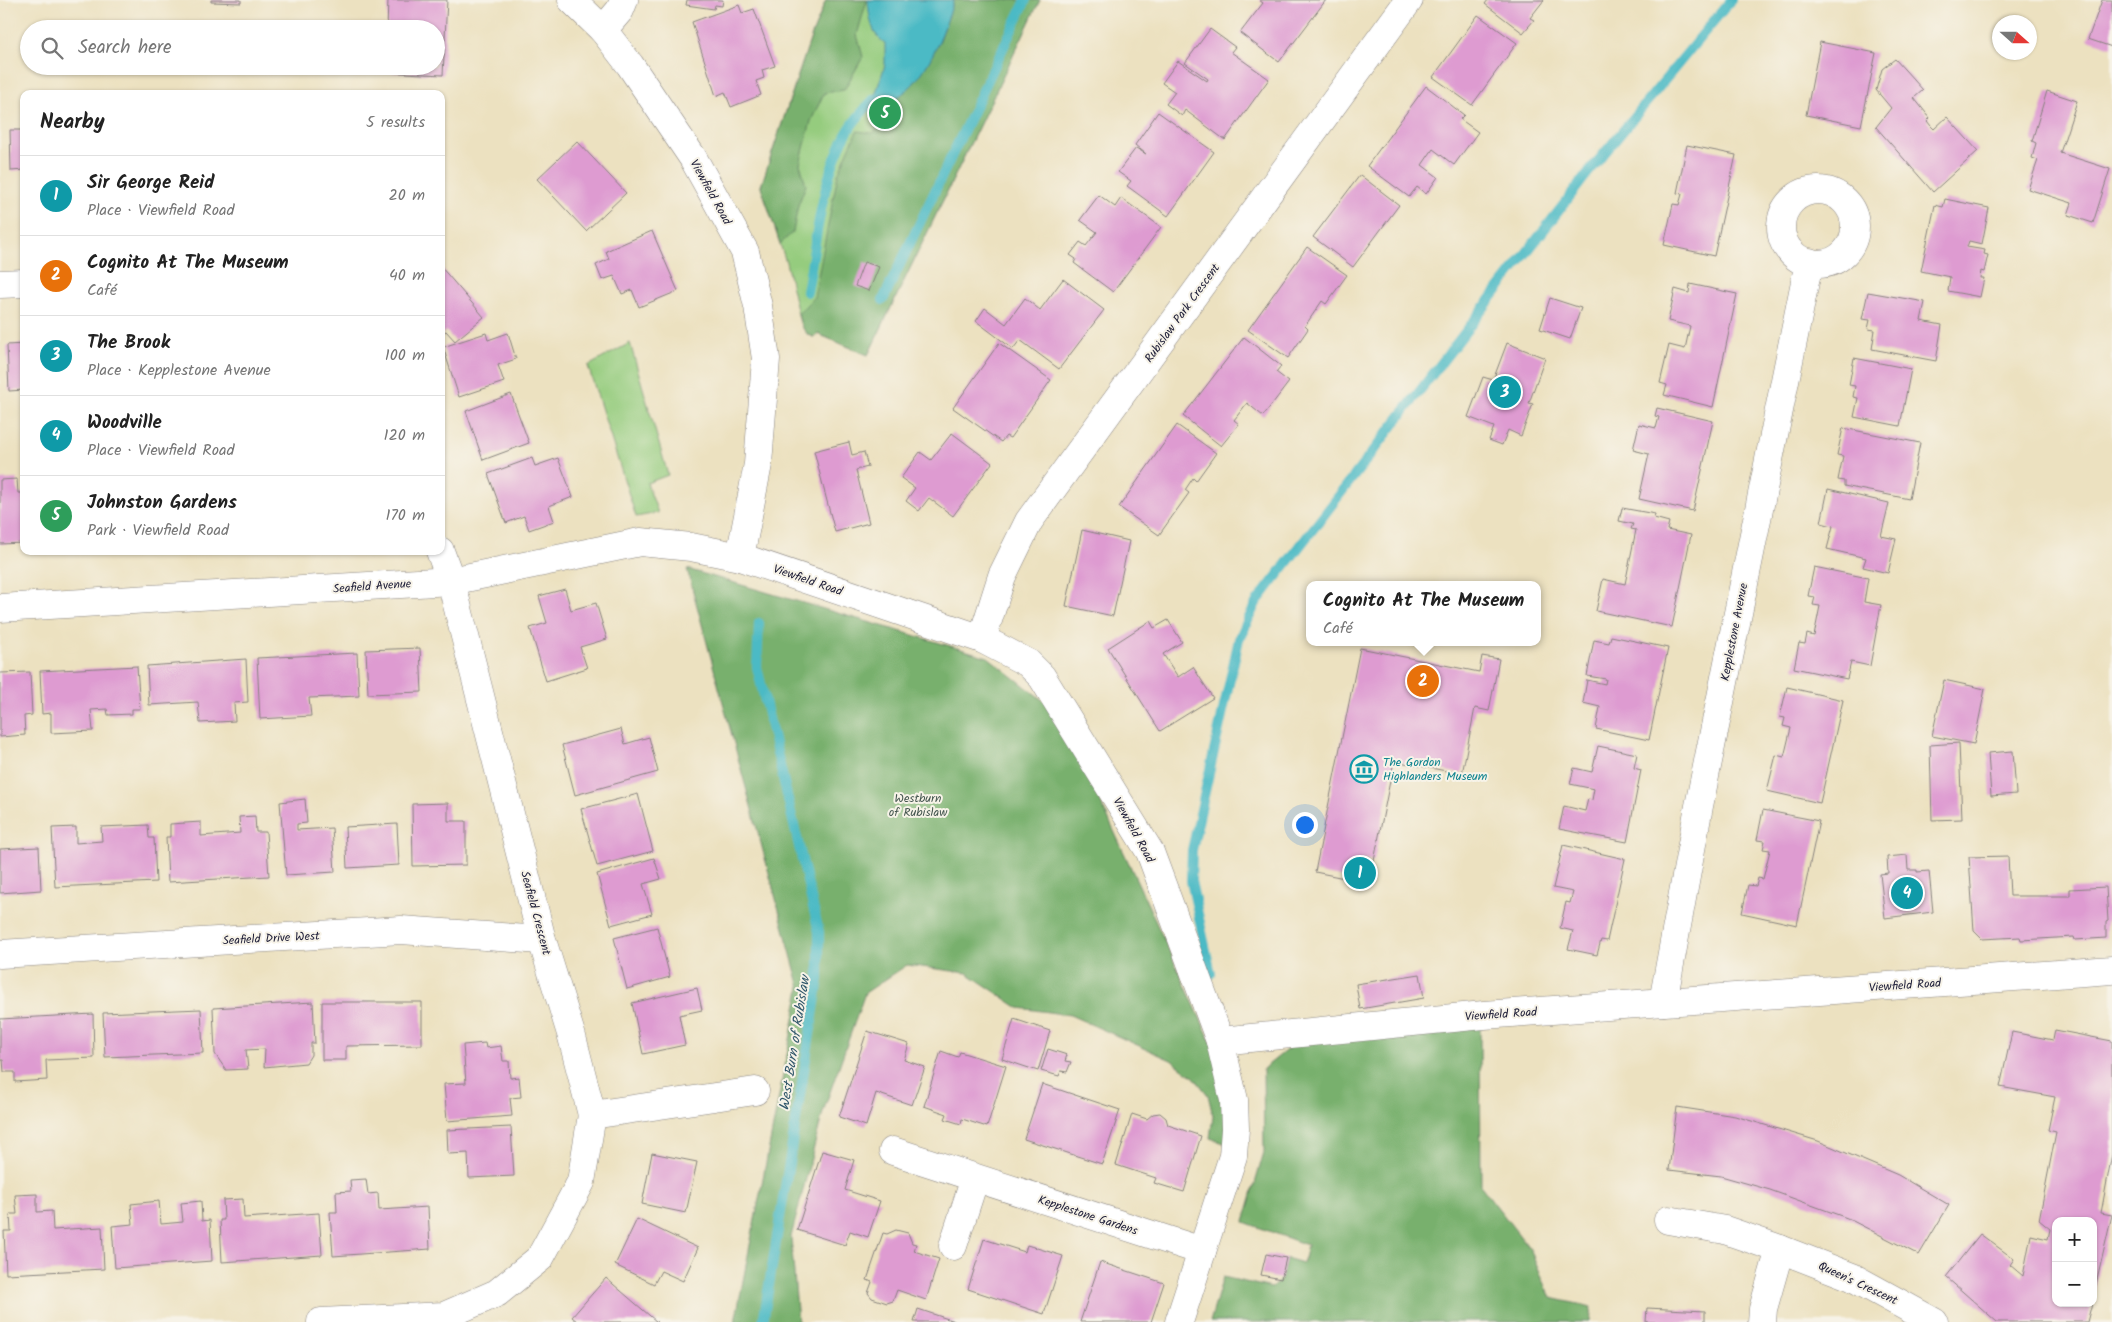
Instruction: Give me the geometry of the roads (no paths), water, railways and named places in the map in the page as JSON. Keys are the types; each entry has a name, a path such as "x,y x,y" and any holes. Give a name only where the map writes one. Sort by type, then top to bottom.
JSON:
{"street":[{"name":"Viewfield Road","path":"572,0 603,30 630,65 693,158 745,252 758,306 766,359 758,464 740,557 982,639 1028,663 1042,677 1150,852 1220,1041 1484,1014 2112,970"},
{"path":"603,30 620,10 624,0"},
{"name":"Rubislaw Park Crescent","path":"982,639 1002,576 1029,521 1409,0"},
{"name":"Kepplestone Avenue","path":"1663,1002 1699,806 1809,262"},
{"path":"0,284 20,283"},
{"name":"Seafield Avenue","path":"0,608 451,581 640,542 691,547 740,557"},
{"name":"Seafield Crescent","path":"441,555 451,581 542,940 572,1037 592,1115"},
{"name":"Seafield Drive West","path":"0,954 401,930 542,940"},
{"path":"1179,1322 1233,1156 1234,1100 1220,1041"},
{"path":"321,1322 444,1316 497,1293 540,1258 582,1182 592,1115 755,1091"},
{"name":"Kepplestone Gardens","path":"893,1151 1202,1251"},
{"path":"953,1246 974,1178"},
{"name":"Queen's Crescent","path":"1668,1220 1725,1230 1780,1249 1852,1277 1934,1322"},
{"path":"1762,1322 1763,1308 1780,1249"}],"water":[{"path":"868,0 954,0 936,48 918,78 907,90 893,100 877,106 874,99 885,65 885,43 874,30 870,18"}],"waterway":[{"path":"883,300 1026,0"},
{"path":"1211,974 1191,881 1192,850 1239,639 1256,603 1588,173 1731,0"},
{"path":"807,292 821,208 833,165 840,146 850,128 874,99"},
{"name":"West Burn of Rubislaw","path":"759,623 757,667 819,932 819,979 763,1322"}],"place":[{"name":"Johnston Gardens","path":"885,113"},
{"name":"The Brook","path":"1505,392"},
{"name":"Cognito At The Museum","path":"1423,681"},
{"name":"The Gordon Highlanders Museum","path":"1364,769"},
{"name":"Sir George Reid","path":"1360,873"},
{"name":"Woodville","path":"1907,893"}],"park label":[{"name":"Westburn of Rubislaw","path":"918,805"}]}
